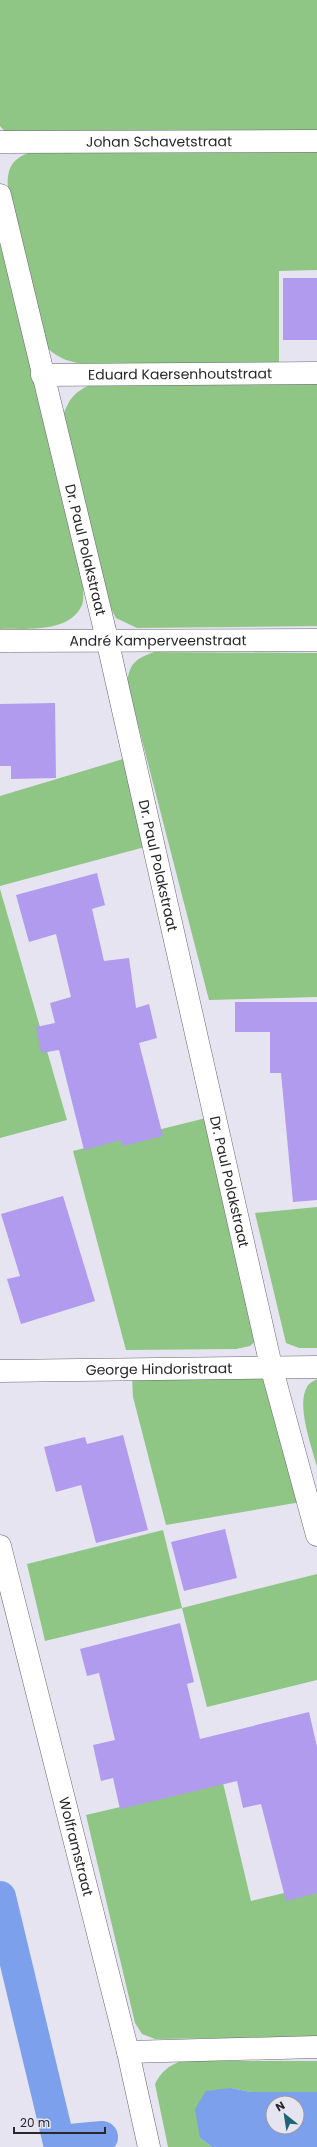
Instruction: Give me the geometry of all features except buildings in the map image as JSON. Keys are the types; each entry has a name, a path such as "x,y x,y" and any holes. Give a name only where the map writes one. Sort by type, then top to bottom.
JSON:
{"street":[{"name":"Johan Schavetstraat","path":"0,142 317,141"},
{"name":"Dr. Paul Polakstraat","path":"0,195 42,375 107,639 271,1366 317,1535"},
{"name":"Eduard Kaersenhoutstraat","path":"42,375 317,373"},
{"name":"André Kamperveenstraat","path":"0,641 107,639 317,640"},
{"name":"George Hindoristraat","path":"0,1370 271,1366 317,1367"},
{"name":"Wolframstraat","path":"0,1546 128,2052 149,2147"},
{"path":"128,2052 317,2047"}],"green space":[{"path":"0,0 317,0 317,133 8,135 0,126"},
{"path":"38,150 317,152 317,270 279,271 279,364 89,365 66,360 45,346 8,193 8,176 12,164 22,156"},
{"path":"0,233 83,584 83,603 76,614 67,621 46,628 0,629"},
{"path":"317,380 317,626 137,628 116,618 106,599 62,418 71,399 79,391 98,381"},
{"path":"154,652 317,653 317,997 209,1000 127,682 130,670 135,662 138,659"},
{"path":"123,759 145,847 0,886 0,796"},
{"path":"0,889 67,1120 0,1138"},
{"path":"210,1117 261,1337 250,1346 236,1349 126,1350 73,1151"},
{"path":"317,1207 317,1348 299,1348 286,1343 255,1213"},
{"path":"270,1375 301,1502 166,1525 133,1397 132,1377"},
{"path":"317,1379 317,1467 306,1426 303,1404 307,1387 310,1383"},
{"path":"163,1530 182,1608 45,1641 27,1564"},
{"path":"317,1574 317,1680 207,1707 182,1608"},
{"path":"223,1783 251,1901 317,1885 317,2037 155,2039 142,2034 135,2023 86,1815"},
{"path":"181,2061 317,2061 317,2092 251,2092 231,2088 200,2138 212,2147 168,2147 155,2084 165,2070"}],"water":[{"path":"231,2088 251,2092 317,2092 317,2147 212,2147 200,2138 195,2109 206,2091"}],"waterway":[{"path":"0,1897 60,2147"},
{"path":"59,2141 102,2137"}]}
